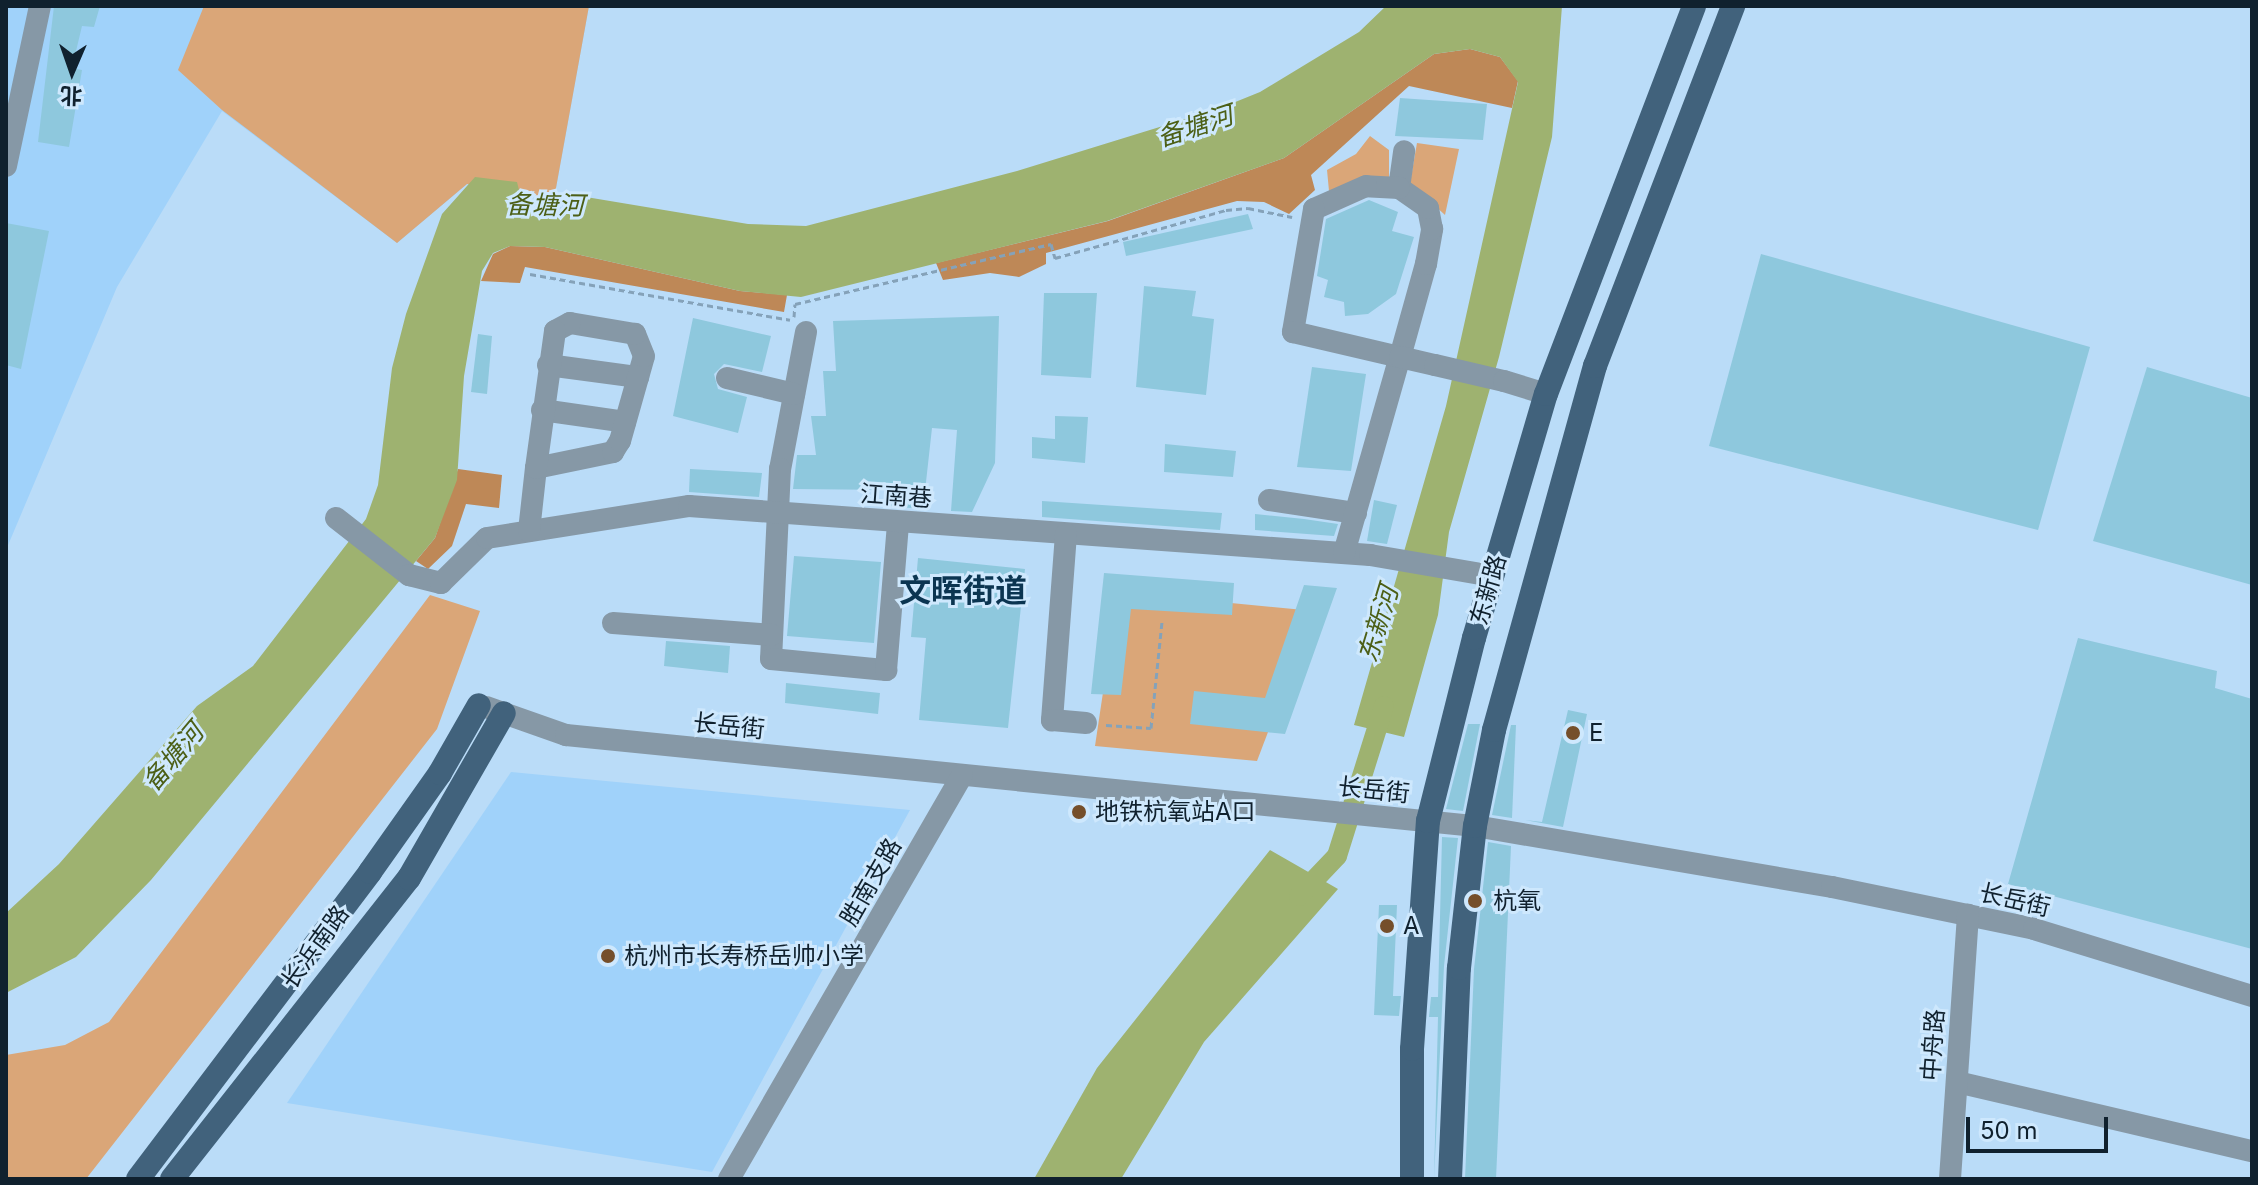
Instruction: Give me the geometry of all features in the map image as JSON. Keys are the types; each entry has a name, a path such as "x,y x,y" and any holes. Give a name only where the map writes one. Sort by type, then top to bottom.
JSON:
{"main road":[{"name":"东新路","path":"1450,1179 1459,968 1475,826 1523,610 1595,366 1736,6"},
{"name":"东新路","path":"1412,1179 1412,1049 1428,821 1493,576 1546,394 1692,13"},
{"name":"长浜南路","path":"138,1179 370,872 440,773 479,705"},
{"name":"长浜南路","path":"172,1179 409,878 504,713"}],"street":[{"path":"6,166 40,6"},
{"path":"1399,188 1404,151"},
{"path":"1344,553 1400,357 1432,229 1428,208 1399,188 1366,186 1314,209 1293,332 1400,357 1504,381 1546,394"},
{"path":"529,531 542,410 551,339 561,325 605,326 635,334 642,343 638,377 613,452 536,468"},
{"path":"806,332 777,513 771,659 886,670 898,523"},
{"path":"548,365 638,377"},
{"path":"727,378 794,394"},
{"path":"542,410 625,422"},
{"path":"1269,500 1356,513"},
{"name":"江南巷","path":"343,524 409,575 441,583 487,538 662,507 1370,555 1493,576"},
{"path":"1066,534 1052,720 1086,723"},
{"path":"613,623 772,635"},
{"name":"长岳街","path":"479,705 566,735 1475,826 2034,929 2252,996"},
{"name":"胜南支路","path":"729,1179 962,776"},
{"name":"中舟路","path":"1950,1179 1968,915"},
{"path":"1957,1082 2252,1151"}],"path":[{"path":"530,274 794,321 795,304 1051,244 1055,258 1248,208 1312,222"},
{"path":"1086,723 1151,728 1162,622"}],"shaded area":[{"path":"6,6 589,6 554,199 467,184 397,243 222,111 117,287 6,550"},
{"path":"204,6 589,6 554,199 467,184 397,243 222,110 178,70"},
{"path":"1470,49 1500,57 1518,81 1512,108 1409,86 1311,175 1315,190 1289,214 1264,202 1237,201 1046,253 1046,264 1019,277 990,273 943,280 936,263 1108,221 1284,158 1434,54"},
{"path":"1370,136 1389,150 1389,177 1329,191 1327,170 1356,154"},
{"path":"1417,143 1459,149 1445,215 1410,183"},
{"path":"510,246 545,247 740,291 787,295 784,312 525,267 520,283 481,281 493,254"},
{"path":"458,469 502,475 499,508 466,504 452,546 428,569 416,561 435,538"},
{"path":"1118,592 1314,611 1257,761 1095,746"},
{"path":"430,595 480,611 437,729 86,1179 6,1179 6,1055 65,1045 109,1022"},
{"name":"杭州市长寿桥岳帅小学","path":"511,772 910,810 712,1172 287,1103"}],"water":[{"name":"备塘河","path":"1386,6 1562,6 1552,137 1499,357 1449,532 1438,615 1404,737 1354,725 1446,406 1518,82 1500,57 1470,49 1434,54 1284,158 1107,221 801,297 740,291 545,247 510,246 493,253 482,271 464,376 457,480 435,538 151,880 76,957 6,993 6,913 59,864 197,706 253,666 366,519 378,485 392,368 406,314 442,214 475,177 517,182 524,210 551,217 568,213 580,196 748,224 806,226 1017,171 1218,109 1260,92 1359,32"},
{"path":"1270,850 1338,889 1204,1042 1121,1179 1034,1179 1097,1068"}],"building":[{"path":"54,6 100,6 94,27 82,26 72,68 82,70 69,147 38,142"},
{"path":"1400,98 1487,104 1483,140 1395,136"},
{"path":"1369,200 1398,212 1392,231 1414,237 1396,294 1368,314 1345,316 1344,302 1324,297 1328,280 1317,276 1326,219"},
{"path":"1248,214 1253,229 1126,256 1123,242"},
{"path":"6,223 49,231 21,369 6,365"},
{"path":"1761,254 2090,347 2038,530 1709,446"},
{"path":"1144,286 1196,291 1192,316 1214,319 1206,395 1136,387"},
{"path":"1044,293 1097,293 1091,378 1041,375"},
{"path":"999,316 995,463 972,512 951,511 957,430 932,428 923,509 889,506 891,490 793,489 797,455 816,455 811,416 826,416 823,371 836,371 833,321"},
{"path":"693,318 771,336 762,372 724,364 714,374 718,389 747,397 738,433 673,416"},
{"path":"478,334 492,336 487,394 471,392"},
{"path":"1312,367 1366,374 1351,471 1297,467"},
{"path":"2147,367 2252,398 2252,585 2093,541"},
{"path":"1055,416 1088,417 1085,463 1032,458 1032,437 1055,439"},
{"path":"1165,444 1236,451 1233,477 1164,472"},
{"path":"690,469 762,473 759,497 689,492"},
{"path":"1374,500 1397,505 1387,544 1367,541"},
{"path":"1042,501 1222,513 1220,530 1042,517"},
{"path":"1255,514 1338,524 1334,536 1255,530"},
{"path":"794,556 881,562 874,643 787,636"},
{"path":"918,558 1025,569 1008,728 919,720 926,638 911,637"},
{"path":"1104,573 1234,583 1232,615 1131,609 1121,695 1091,694"},
{"path":"1304,585 1337,588 1285,734 1190,724 1194,691 1265,698"},
{"path":"2078,638 2217,671 2215,688 2252,699 2252,949 2008,884"},
{"path":"666,641 730,646 728,673 664,666"},
{"path":"786,683 880,693 878,714 785,703"},
{"path":"1568,710 1587,714 1563,827 1525,820 1542,822"},
{"path":"1468,724 1480,724 1463,811 1446,809"},
{"path":"1511,725 1516,725 1512,818 1492,815"},
{"path":"1442,837 1458,838 1444,966 1434,1179 1438,1017 1429,1017 1431,997 1438,997"},
{"path":"1488,842 1511,846 1496,1179 1465,1179 1474,969"},
{"path":"1379,905 1397,905 1393,996 1401,996 1399,1016 1374,1015"}],"waterway":[{"name":"东新河","path":"1299,896 1337,856 1384,706"}],"place":[{"name":"E","path":"1573,733"},
{"name":"地铁杭氧站A口","path":"1079,812"},
{"name":"杭氧","path":"1475,901"},
{"name":"A","path":"1387,926"},
{"name":"杭州市长寿桥岳帅小学","path":"608,956"}],"district":[{"name":"文晖街道","path":"963,591"}]}
